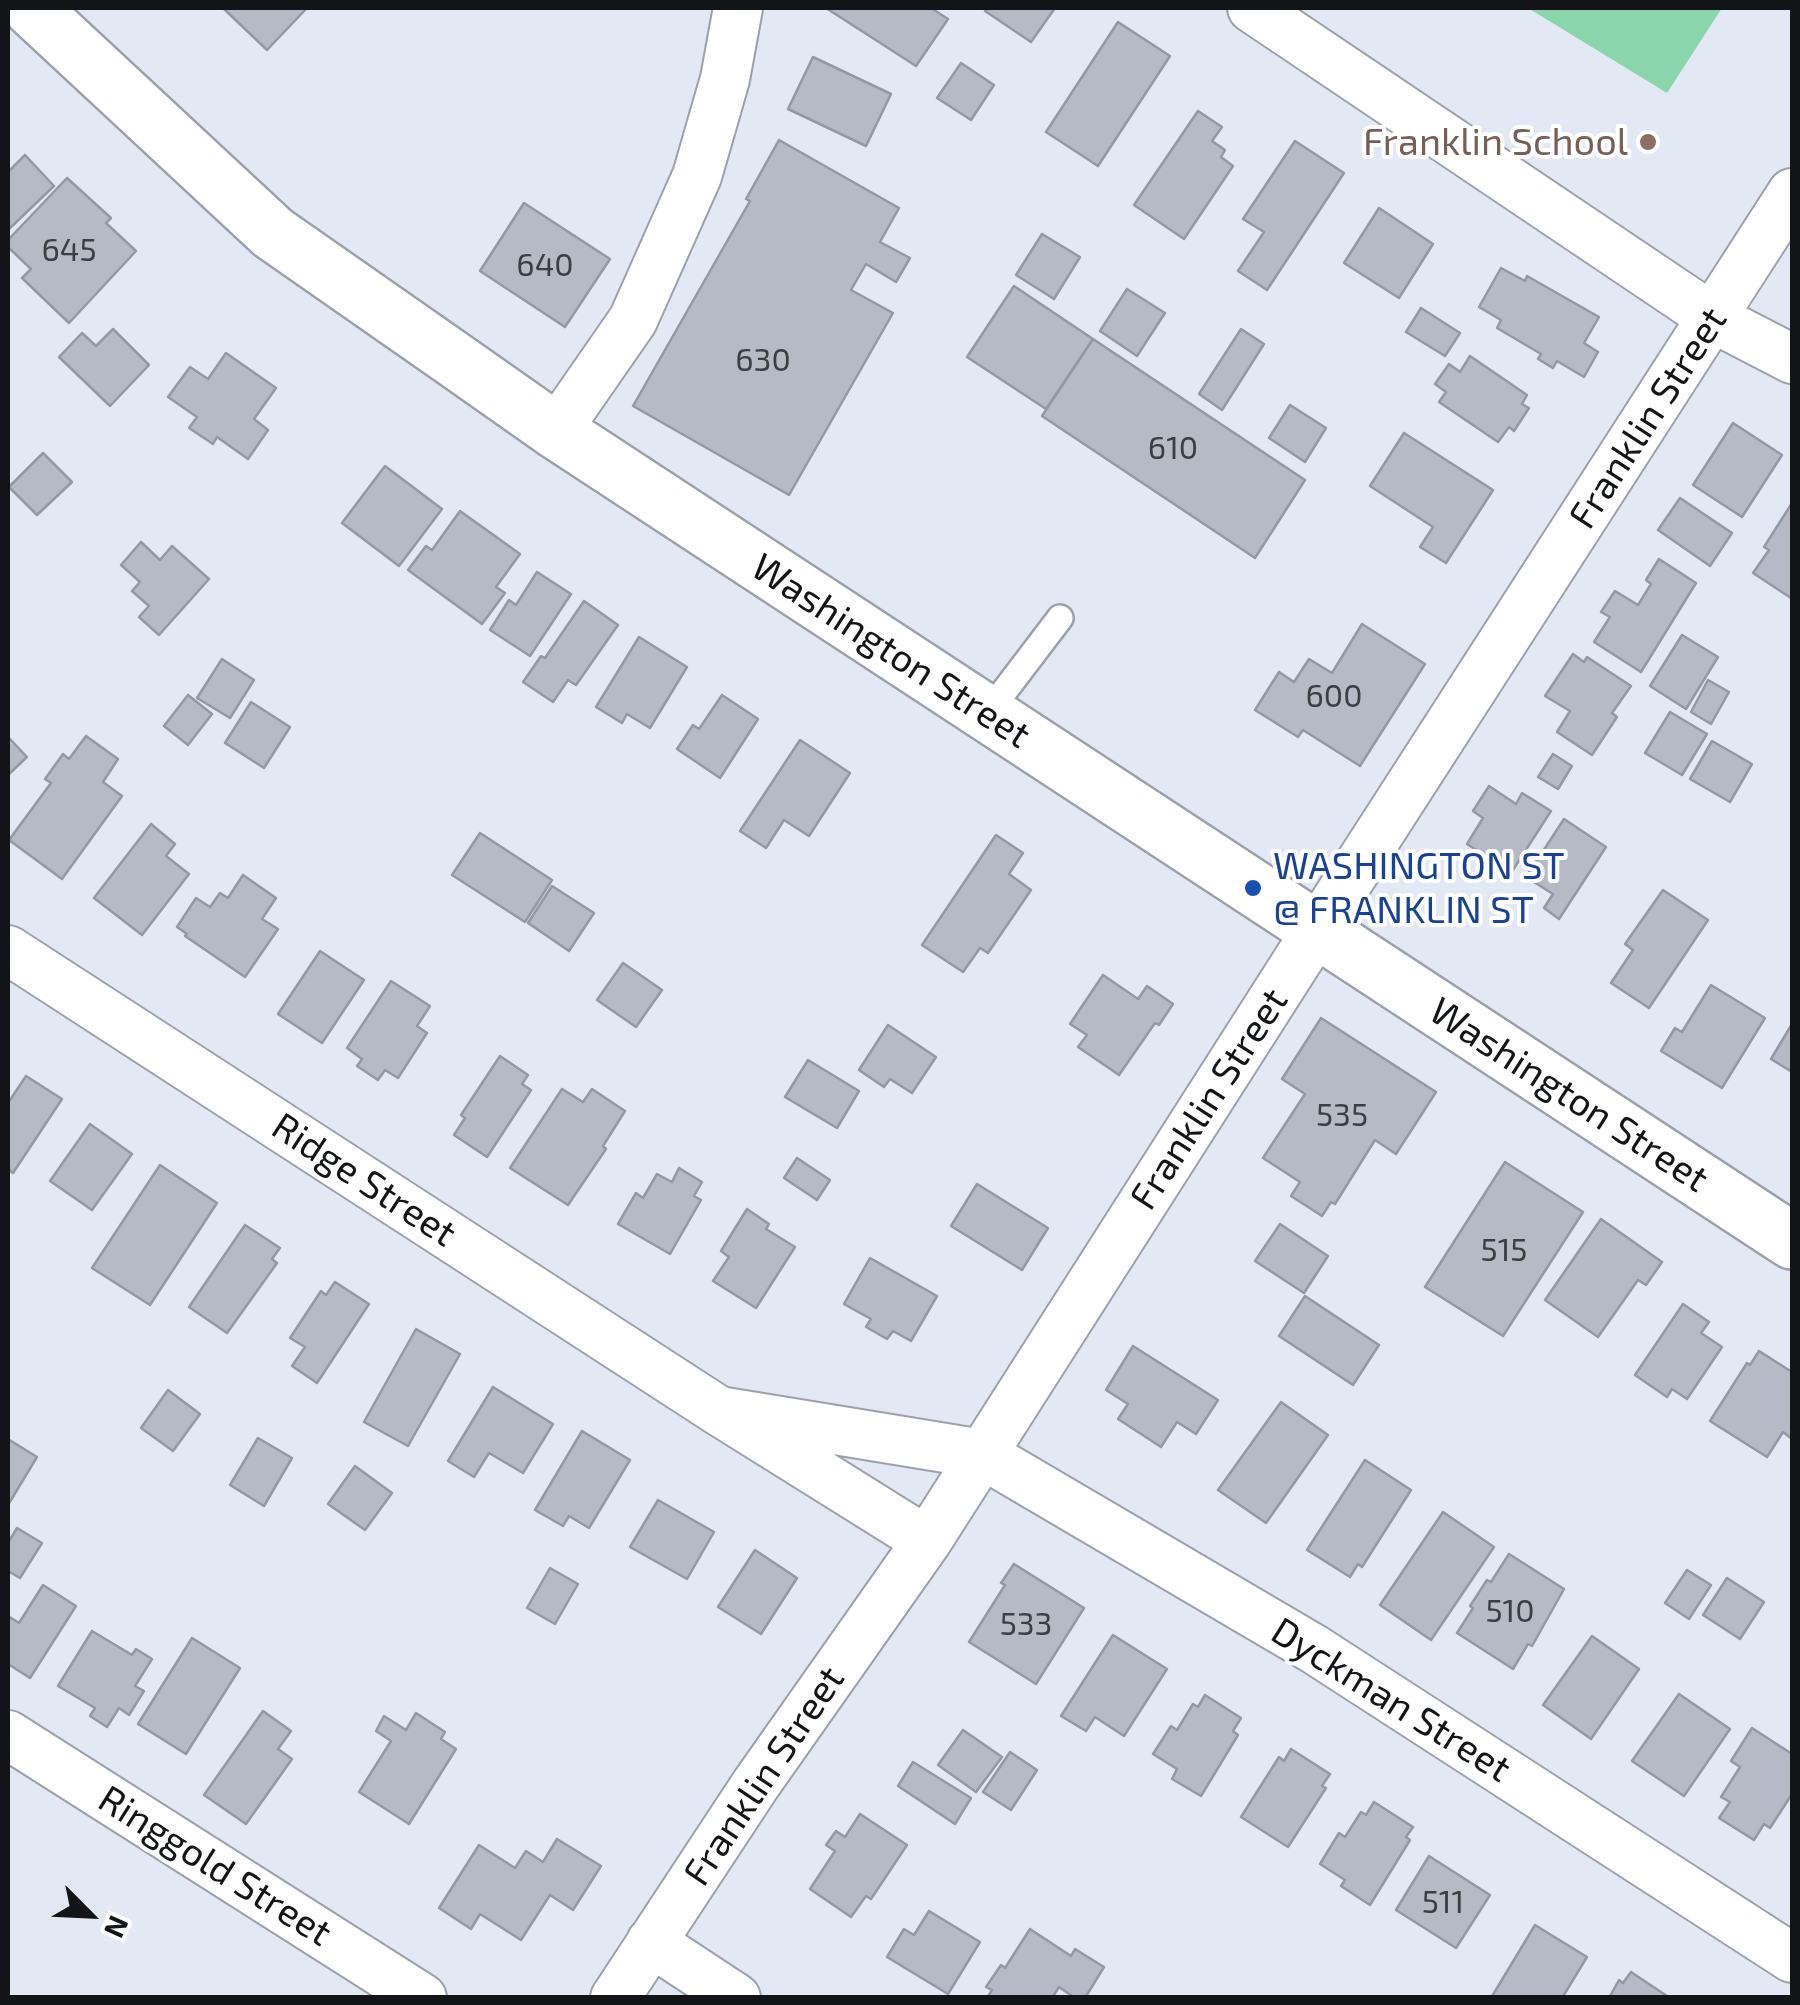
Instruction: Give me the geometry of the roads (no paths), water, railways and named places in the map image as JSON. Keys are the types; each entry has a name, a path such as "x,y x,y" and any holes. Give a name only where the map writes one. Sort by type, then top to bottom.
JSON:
{"street":[{"name":"Washington Street","path":"30,8 274,233 556,431 1792,1241"},
{"path":"556,431 633,320 697,176 726,80 738,8"},
{"path":"1252,8 1713,318 1792,359"},
{"name":"Franklin Street","path":"614,1998 756,1784 928,1541 1792,193"},
{"name":"Ridge Street","path":"8,950 719,1411 928,1541"},
{"name":"Ridge Street","path":"719,1411 982,1454"},
{"name":"Dyckman Street","path":"982,1454 1314,1649 1792,1958"},
{"name":"Ringgold Street","path":"8,1734 422,1998"},
{"path":"652,1942 736,1998"}],"lane":[{"path":"987,714 1060,618"}],"place":[{"name":"Franklin School","path":"1648,142"},
{"name":"WASHINGTON ST @ FRANKLIN ST","path":"1253,888"}]}
